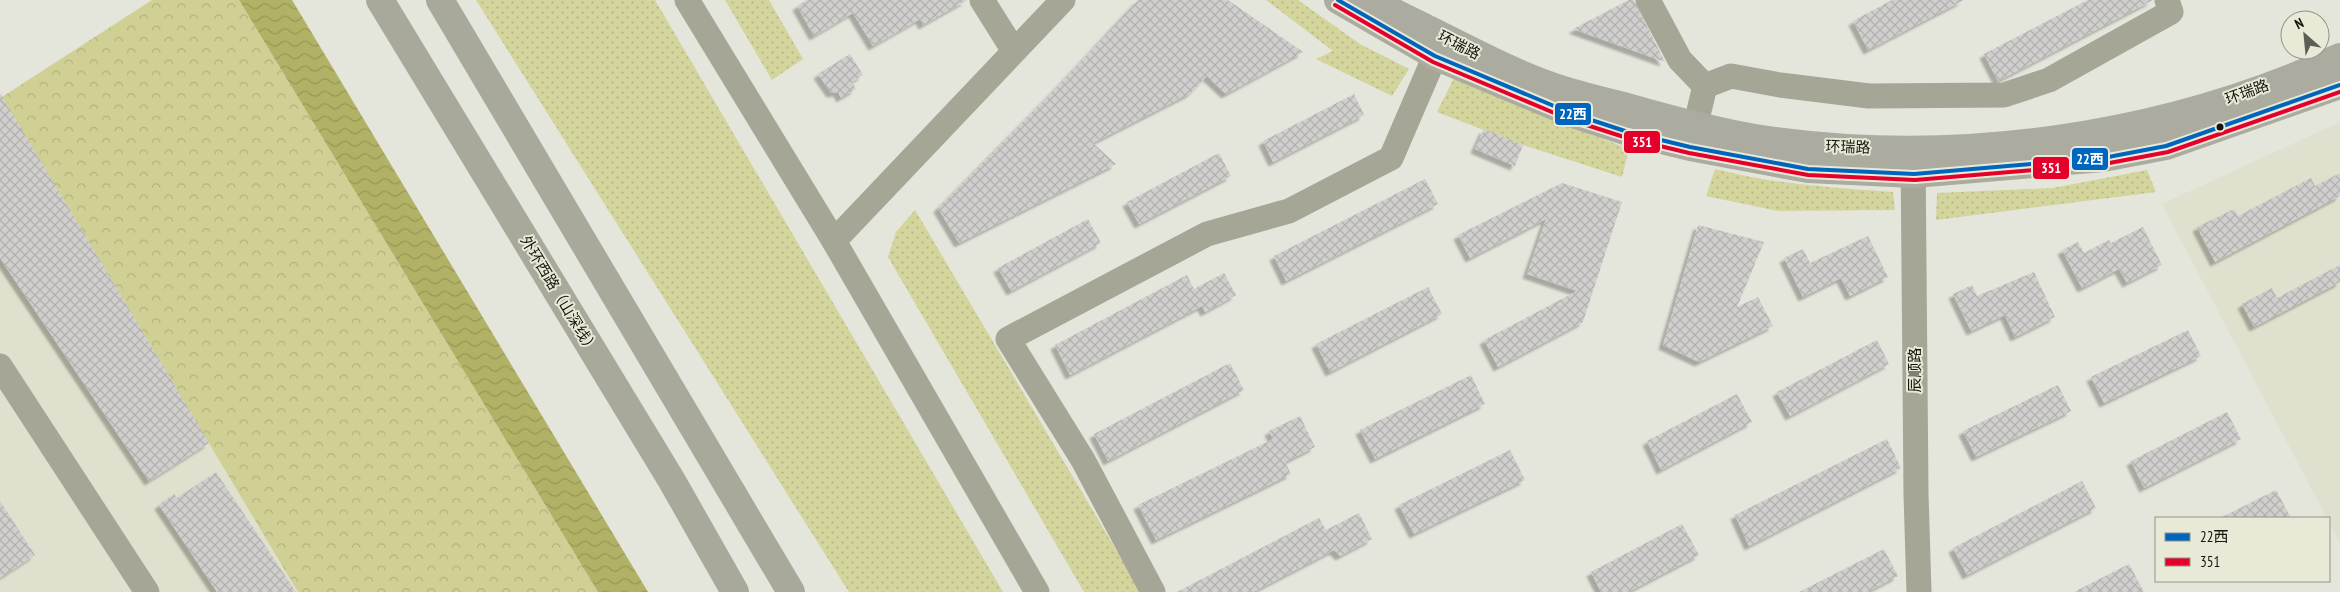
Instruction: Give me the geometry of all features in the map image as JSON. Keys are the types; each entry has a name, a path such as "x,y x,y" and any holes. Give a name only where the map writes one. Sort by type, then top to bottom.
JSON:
{"highway":[{"name":"外环西路（山深线）","path":"380,0 667,472 735,592"},
{"path":"440,0 791,592"}],"main road":[{"name":"环瑞路","path":"1338,0 1435,56 1573,114 1628,132 1693,136"},
{"name":"环瑞路","path":"1371,0 1475,54 1554,87 1693,136 1808,169 1914,161 2103,158 2166,146 2340,85"},
{"name":"环瑞路","path":"1914,161 1958,147 2082,136 2210,105 2340,57"}],"street":[{"path":"688,0 834,241 1037,592"},
{"path":"982,0 1014,51"},
{"path":"834,241 1063,0"},
{"path":"1648,0 1680,60 1704,86"},
{"path":"1704,86 1731,76 1780,85 1869,96 2004,96 2049,80 2171,12 2167,0"},
{"path":"1153,592 1082,460 1008,339 1207,234 1288,211 1391,158 1435,56"},
{"path":"1693,136 1704,86"},
{"name":"辰顺路","path":"1914,161 1916,494 1919,592"},
{"path":"0,366 147,592"}],"shaded area":[{"path":"0,93 302,592 0,592"},
{"path":"2340,122 2340,543 2330,524 2330,517 2326,517 2162,204"}],"green space":[{"path":"152,0 239,0 598,592 298,592 2,97"},
{"path":"476,0 655,0 1003,592 849,592"},
{"path":"725,0 769,0 803,59 772,80"},
{"path":"1266,0 1298,0 1360,44 1409,69 1392,96 1316,59 1333,51"},
{"path":"1454,78 1531,111 1629,149 1622,177 1523,145 1437,112"},
{"path":"1715,169 1781,182 1893,192 1895,210 1778,211 1706,196"},
{"path":"2147,170 2156,192 1936,220 1937,193 2053,188"},
{"path":"915,210 1141,592 1084,592 888,257 896,232"}],"water":[{"path":"239,0 292,0 648,592 598,592"}],"building":[{"path":"807,0 967,0 923,25 920,19 873,46 853,13 814,36 797,6"},
{"path":"1138,0 1228,0 1303,52 1226,94 1207,76 1191,93 1093,143 1116,164 959,243 938,208 1054,90"},
{"path":"1629,0 1634,0 1665,62 1573,29"},
{"path":"1892,0 1964,0 1868,50 1853,21"},
{"path":"2088,0 2153,0 1998,81 1984,54"},
{"path":"850,54 863,75 852,82 856,89 841,98 838,92 831,93 818,74"},
{"path":"0,93 209,443 149,481 0,258"},
{"path":"1354,94 1364,115 1273,162 1263,141"},
{"path":"1484,129 1523,145 1515,166 1475,149"},
{"path":"1219,153 1231,176 1139,224 1127,202"},
{"path":"2340,173 2340,196 2215,262 2197,227 2234,209 2238,216 2311,178 2315,186"},
{"path":"1425,179 1438,204 1286,281 1274,256"},
{"path":"1562,183 1622,202 1583,322 1498,367 1484,340 1577,291 1527,274 1546,219 1470,258 1458,235"},
{"path":"1088,219 1101,243 1011,291 998,268"},
{"path":"1698,225 1764,242 1737,307 1758,297 1773,326 1699,362 1663,345"},
{"path":"2143,227 2162,265 2127,283 2119,269 2082,288 2062,250 2078,242 2084,253 2109,240 2111,243"},
{"path":"1868,236 1888,277 1850,296 1841,278 1803,297 1784,258 1803,249 1810,263"},
{"path":"2340,265 2340,282 2254,327 2242,304 2272,288 2277,298"},
{"path":"2034,272 2055,317 2015,337 2005,315 1971,331 1953,294 1972,285 1977,296"},
{"path":"1224,273 1236,295 1205,312 1202,306 1070,375 1055,345 1187,275 1194,289"},
{"path":"1428,287 1442,314 1330,372 1316,344"},
{"path":"2188,330 2201,356 2104,403 2091,377"},
{"path":"1877,340 1889,364 1790,416 1777,392"},
{"path":"1230,363 1244,390 1108,461 1094,434"},
{"path":"1471,375 1485,404 1375,459 1360,430"},
{"path":"2058,385 2071,411 1976,457 1963,431"},
{"path":"1737,394 1752,422 1661,470 1647,441"},
{"path":"2227,412 2241,439 2144,488 2131,461"},
{"path":"1300,416 1315,447 1285,462 1291,474 1156,540 1138,505 1273,439 1269,431"},
{"path":"1887,439 1901,468 1749,546 1735,515"},
{"path":"1510,450 1525,480 1414,534 1399,505"},
{"path":"216,472 296,592 217,592 159,505 174,494 177,498"},
{"path":"2082,481 2096,508 1967,575 1953,548"},
{"path":"2276,490 2290,517 2222,517"},
{"path":"0,501 35,555 0,578"},
{"path":"1359,513 1372,539 1340,556 1334,550 1253,592 1177,592 1319,518 1326,530"},
{"path":"1682,524 1699,555 1628,592 1601,592 1591,572"},
{"path":"1884,549 1898,576 1867,592 1799,592"},
{"path":"2129,564 2144,592 2074,592"}],"transit line":[{"name":"22西","path":"1338,0 1435,56 1573,114 1628,132 1690,147 1808,169 1914,174 2103,158 2166,146 2340,85"},
{"name":"351","path":"1335,5 1433,62 1571,120 1627,138 1689,153 1808,175 1915,180 2104,164 2168,152 2340,92"}]}
